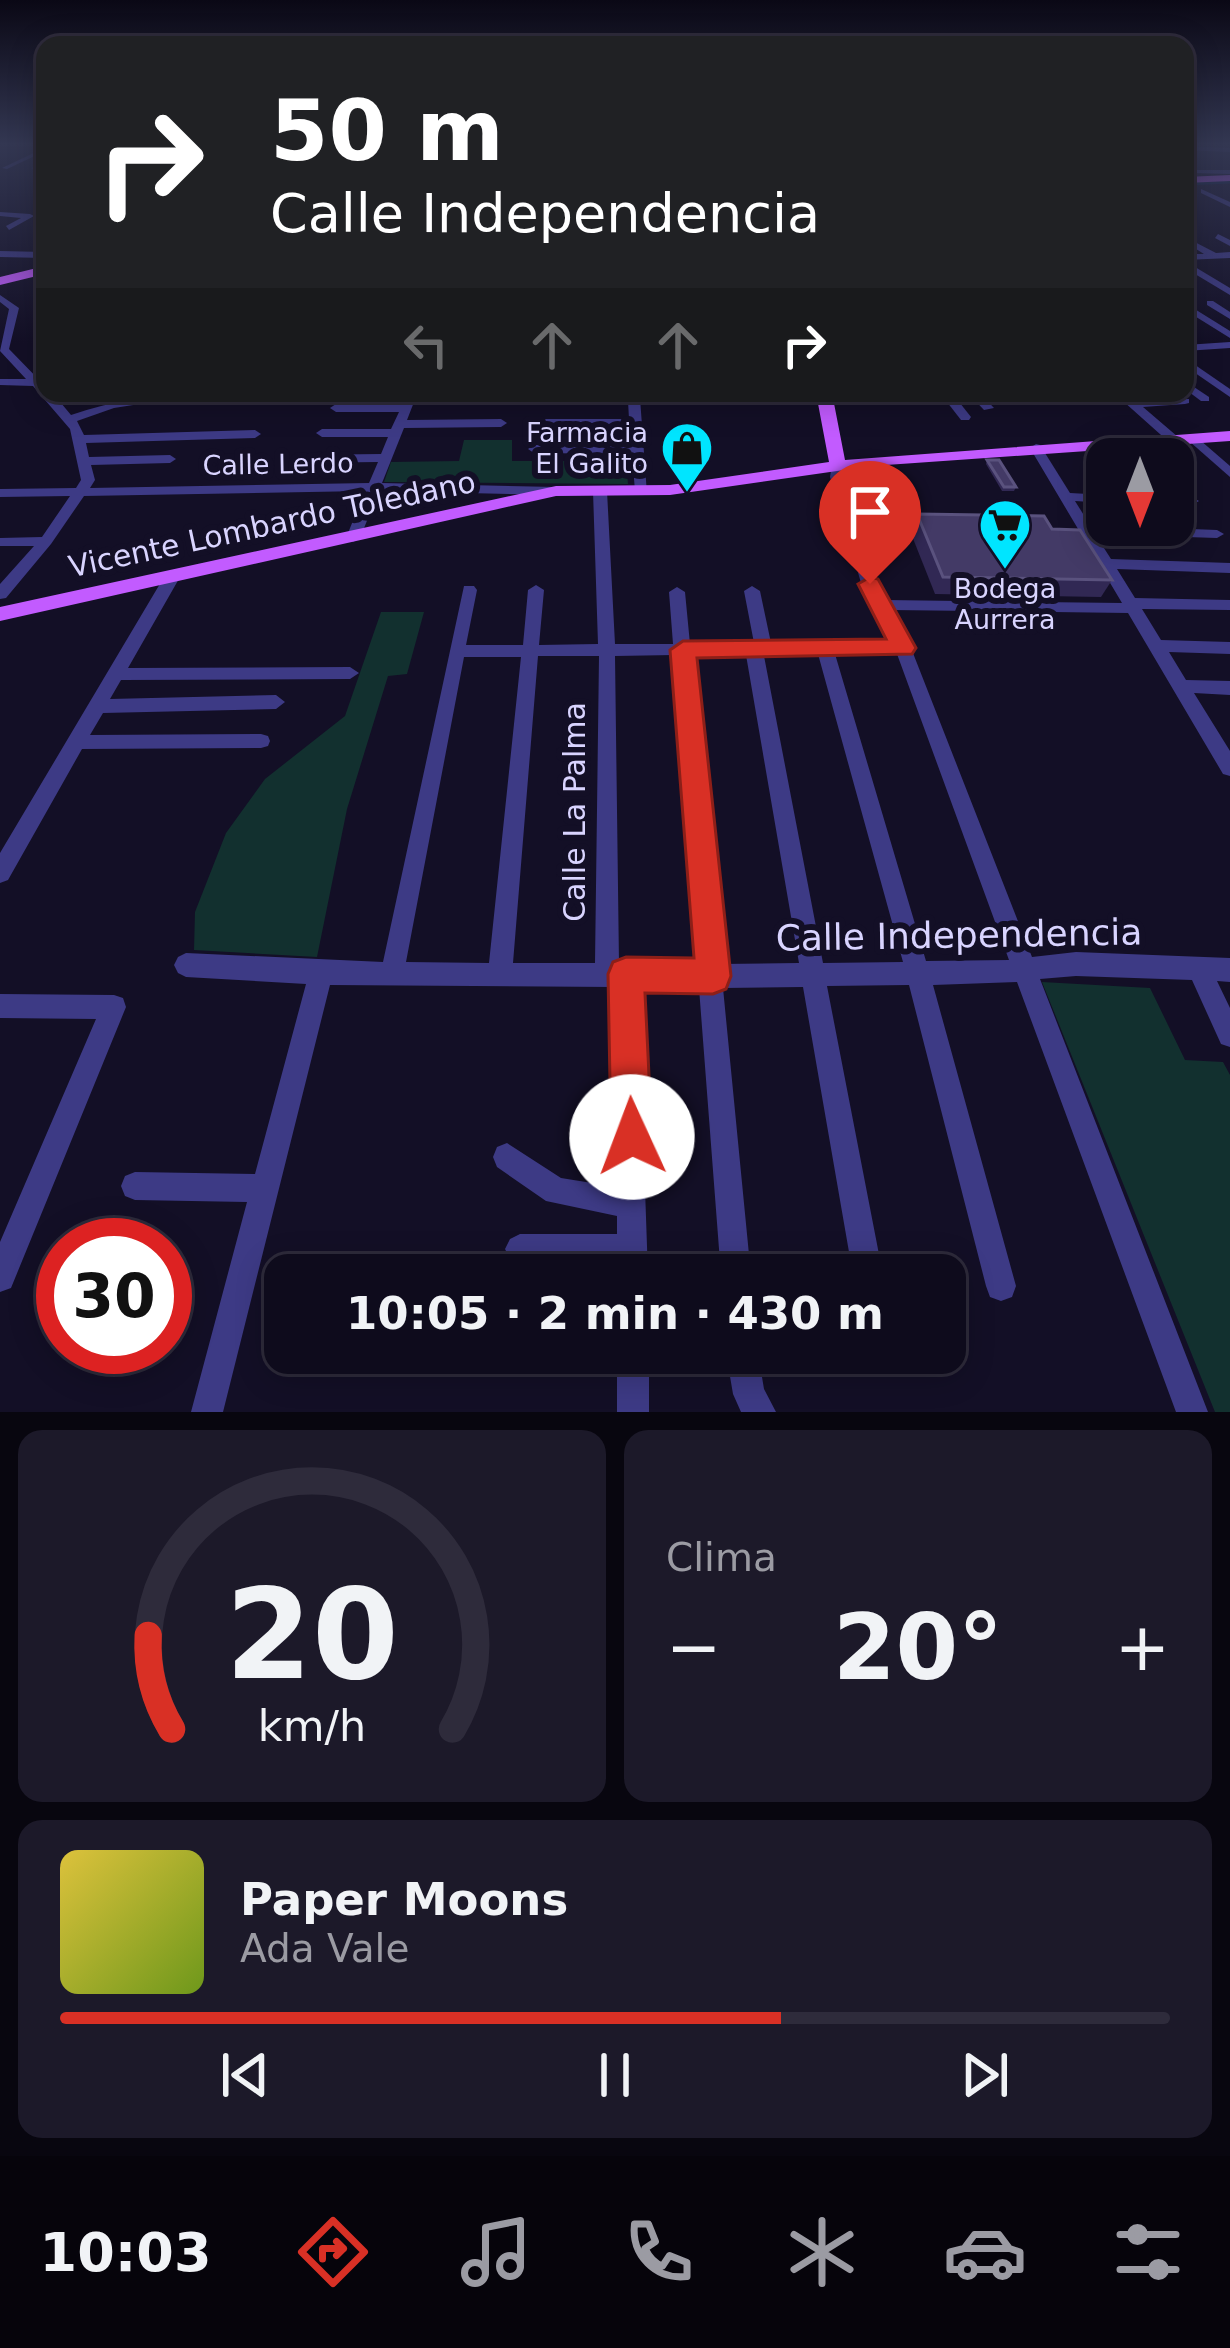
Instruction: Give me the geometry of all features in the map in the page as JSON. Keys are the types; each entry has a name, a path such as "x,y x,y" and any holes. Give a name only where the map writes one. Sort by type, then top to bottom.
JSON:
{"main road":[{"path":"0,277 36,271"},
{"path":"826,402 838,464"},
{"name":"Vicente Lombardo Toledano","path":"1194,438 1230,436"},
{"name":"Vicente Lombardo Toledano","path":"0,614 556,491 642,491 838,464 1086,445"}],"street":[{"path":"0,214 30,215 5,228"},
{"path":"5,228 27,228"},
{"path":"1218,236 1230,244"},
{"path":"1194,243 1223,256"},
{"path":"0,277 27,255"},
{"path":"0,258 36,255"},
{"path":"1194,266 1230,292"},
{"path":"2,301 14,308 4,349 36,383"},
{"path":"1210,303 1230,316"},
{"path":"1194,311 1230,335"},
{"path":"1194,347 1230,345"},
{"path":"1208,346 1230,362"},
{"path":"1194,368 1230,394"},
{"path":"0,382 36,390"},
{"path":"1194,391 1205,399"},
{"path":"0,593 85,490 80,439 71,419 54,402"},
{"path":"71,419 125,402"},
{"path":"336,408 392,402"},
{"path":"353,538 409,402"},
{"path":"635,402 642,491"},
{"path":"953,402 965,417"},
{"path":"982,402 988,408"},
{"path":"1132,404 1167,402"},
{"path":"1132,404 1182,438"},
{"path":"322,434 501,423"},
{"path":"534,423 637,423"},
{"path":"80,439 255,434"},
{"path":"1194,447 1230,473"},
{"path":"1036,448 1086,527"},
{"path":"535,449 639,450"},
{"path":"298,459 386,458"},
{"path":"84,461 170,459"},
{"path":"838,464 847,514 880,605 903,648 1192,1412"},
{"name":"Calle Lerdo","path":"0,493 374,487 556,491"},
{"name":"Calle La Palma","path":"600,491 616,974 633,1254"},
{"path":"1068,497 1086,498"},
{"path":"1194,533 1217,534"},
{"path":"0,542 46,541"},
{"path":"1097,546 1224,745 1230,768"},
{"path":"1108,564 1230,568"},
{"path":"0,873 172,577"},
{"path":"392,973 469,590"},
{"path":"500,974 536,590"},
{"path":"752,591 864,1254"},
{"path":"677,592 734,1254"},
{"path":"880,605 1230,605"},
{"path":"1159,646 1230,648"},
{"path":"458,651 903,648"},
{"path":"825,649 1001,1286"},
{"path":"114,674 350,674"},
{"path":"1184,686 1230,688"},
{"path":"96,706 276,702"},
{"path":"75,742 261,741"},
{"name":"Calle Independencia","path":"186,965 321,973 713,976 918,974 1076,964 1230,970"},
{"path":"1199,969 1230,1035"},
{"path":"207,1412 321,973"},
{"path":"0,1006 114,1007 0,1277"},
{"path":"507,1157 556,1191 632,1204"},
{"path":"134,1186 265,1188"},
{"path":"520,1249 563,1254"},
{"path":"633,1374 633,1412"},
{"path":"746,1374 749,1394 760,1412"}],"green space":[{"path":"464,440 512,440 512,461 626,461 628,484 384,482 391,462 459,461"},
{"path":"381,612 424,612 407,674 388,676 347,809 317,957 194,950 195,912 226,833 265,779 345,716"},
{"path":"1042,982 1150,988 1185,1060 1223,1062 1230,1075 1230,1412 1215,1412"}],"building":[{"path":"987,460 999,460 1016,487 1004,487"},
{"name":"Bodega Aurrera","path":"917,514 1044,516 1052,529 1080,530 1112,580 943,577"}],"place":[{"name":"Farmacia El Galito","path":"687,494"},
{"name":"Bodega Aurrera","path":"1005,571"}],"route":[{"path":"632,1137 626,974 713,976 683,650 903,648 870,584"}]}
